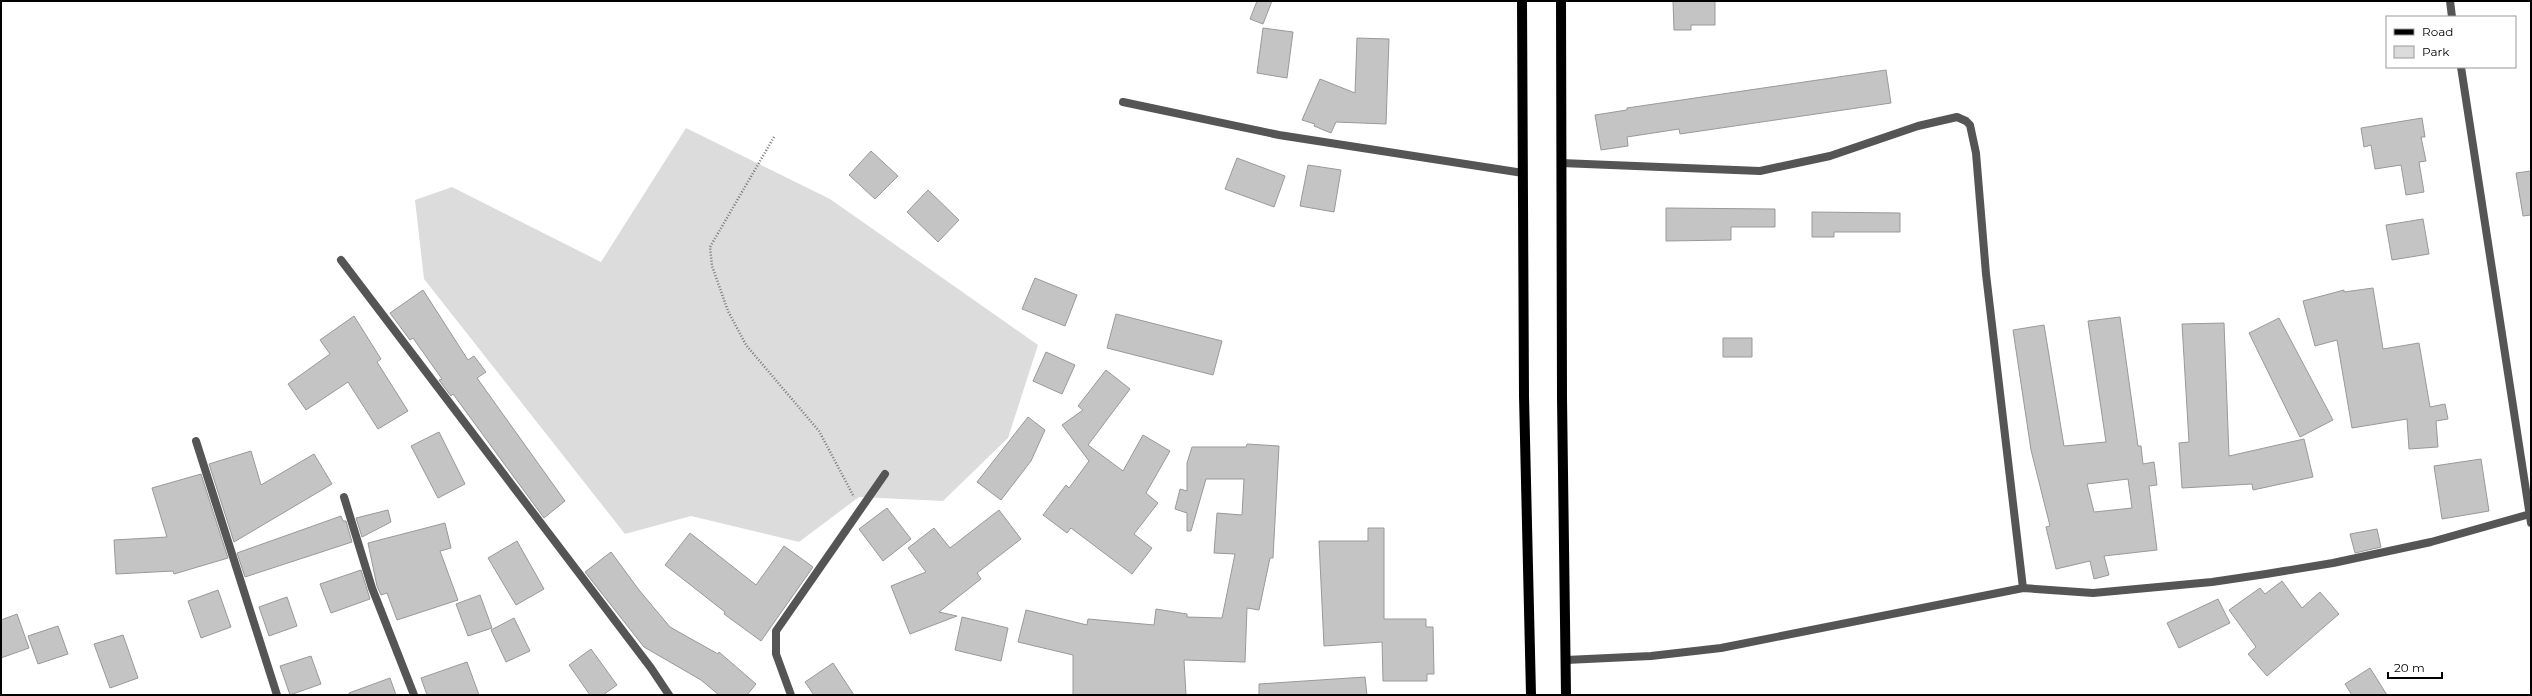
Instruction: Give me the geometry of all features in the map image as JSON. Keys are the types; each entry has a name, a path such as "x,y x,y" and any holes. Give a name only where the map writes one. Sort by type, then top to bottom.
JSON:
{"main road":[{"path":"1522,1 1524,404 1531,695"},
{"path":"1561,1 1566,695"}],"street":[{"path":"2450,1 2452,16"},
{"path":"1566,660 1651,656 1721,648 2023,588 2093,593 2212,582 2333,563 2530,519 2460,68"},
{"path":"1123,102 1280,135 1523,173"},
{"path":"1561,163 1760,171 1830,156 1918,126 1957,117 1966,121 1970,125 1976,153 1986,274 2023,588"},
{"path":"341,260 651,668 669,695"},
{"path":"196,441 277,695"},
{"path":"791,695 776,654 776,632 886,474"},
{"path":"344,497 372,588 414,695"}],"path":[{"path":"774,137 710,247 712,266 728,311 746,345 819,430 854,496 860,512"}],"green space":[{"path":"686,128 830,199 1038,345 1008,438 943,501 859,497 799,542 691,516 625,534 424,279 415,200 452,187 601,262"}],"building":[{"path":"1257,1 1272,1 1263,24 1250,19"},
{"path":"1673,1 1715,1 1715,25 1691,25 1691,30 1674,30"},
{"path":"1263,28 1293,32 1287,78 1257,73"},
{"path":"1357,38 1389,39 1386,124 1336,122 1331,133 1314,126 1315,124 1302,120 1320,79 1355,93"},
{"path":"1886,70 1891,103 1680,134 1679,129 1627,137 1628,146 1601,150 1595,115 1627,110 1627,108"},
{"path":"2422,118 2425,137 2421,137 2426,161 2419,162 2424,192 2406,195 2401,165 2375,169 2371,145 2364,147 2361,128"},
{"path":"871,151 898,176 875,199 849,175"},
{"path":"1237,158 1285,176 1274,207 1225,189"},
{"path":"1308,165 1341,170 1334,212 1300,206"},
{"path":"2531,171 2531,215 2523,216 2516,173"},
{"path":"928,190 959,220 938,242 907,212"},
{"path":"1666,208 1775,209 1775,227 1731,227 1731,240 1666,241"},
{"path":"1812,212 1900,213 1900,232 1834,232 1834,237 1812,237"},
{"path":"2423,219 2429,254 2392,260 2386,225"},
{"path":"1035,278 1077,295 1065,326 1022,309"},
{"path":"2373,288 2383,349 2419,343 2430,407 2445,404 2448,419 2436,421 2438,447 2409,449 2407,419 2352,428 2337,340 2315,346 2303,301 2344,290 2344,292"},
{"path":"423,290 468,360 474,356 486,372 477,378 565,501 544,518 453,394 451,396 439,380 442,379 413,338 410,340 390,313"},
{"path":"1116,314 1222,341 1213,375 1107,348"},
{"path":"354,316 381,359 377,362 408,411 378,429 348,382 306,410 288,384 330,354 320,340"},
{"path":"2120,317 2138,446 2141,446 2143,464 2154,462 2157,485 2149,486 2157,550 2104,556 2109,575 2094,579 2090,561 2056,569 2046,527 2050,526 2031,450 2013,330 2044,325 2064,446 2106,442 2088,321","holes":["2128,479 2132,508 2094,512 2087,484"]},
{"path":"2279,318 2333,420 2300,437 2249,333"},
{"path":"2224,323 2229,456 2304,439 2313,477 2253,490 2252,484 2182,488 2179,443 2189,442 2182,324"},
{"path":"1723,338 1752,338 1752,357 1723,357"},
{"path":"1046,352 1075,365 1062,394 1033,381"},
{"path":"1106,370 1130,389 1088,445 1123,471 1143,435 1170,451 1146,493 1158,503 1134,534 1152,548 1132,574 1071,528 1067,533 1043,515 1066,485 1069,488 1089,461 1062,425 1083,410 1078,406"},
{"path":"1028,417 1045,430 1031,461 1001,500 977,482"},
{"path":"439,432 465,484 438,498 411,446"},
{"path":"1247,444 1279,446 1273,558 1270,558 1259,610 1247,608 1245,662 1184,660 1186,695 1073,695 1073,655 1018,642 1026,610 1087,625 1088,619 1154,625 1156,609 1187,614 1187,617 1222,618 1235,554 1214,553 1217,513 1242,515 1244,479 1206,479 1191,531 1187,531 1187,513 1175,509 1180,489 1187,491 1187,463 1192,447 1246,447"},
{"path":"251,451 261,485 314,454 332,484 234,542 209,464"},
{"path":"2481,459 2489,511 2442,519 2434,466"},
{"path":"201,474 228,558 174,574 173,571 116,574 114,540 167,537 152,488"},
{"path":"887,508 911,539 883,561 859,529"},
{"path":"388,510 391,522 362,537 356,518"},
{"path":"999,510 1021,539 977,573 981,579 939,612 957,616 910,634 891,586 926,572 908,548 934,528 950,548"},
{"path":"341,516 343,521 346,521 352,542 245,577 237,553"},
{"path":"445,523 451,548 440,551 458,600 397,620 387,593 381,595 377,586 368,543"},
{"path":"1368,528 1384,528 1384,619 1426,619 1426,627 1433,627 1434,674 1427,674 1427,681 1383,681 1382,642 1324,646 1319,541 1368,541"},
{"path":"2377,529 2381,547 2355,553 2350,534"},
{"path":"690,533 756,585 784,546 813,567 761,641 724,614 725,612 665,565"},
{"path":"517,541 544,589 516,605 488,558"},
{"path":"611,552 639,590 670,627 718,654 719,652 756,684 747,695 719,695 701,680 644,647 585,572"},
{"path":"361,570 370,599 331,613 320,584"},
{"path":"2282,581 2302,608 2320,592 2339,614 2267,676 2248,654 2256,647 2229,610 2260,588 2265,594"},
{"path":"218,590 231,627 201,638 188,601"},
{"path":"480,595 492,628 468,636 456,604"},
{"path":"287,597 297,626 269,636 259,607"},
{"path":"2218,599 2230,623 2179,648 2167,623"},
{"path":"17,614 29,648 1,658 1,620"},
{"path":"962,617 1008,628 1001,661 955,650"},
{"path":"514,618 530,651 506,662 491,630"},
{"path":"58,626 68,654 38,664 28,636"},
{"path":"123,635 138,678 110,688 94,644"},
{"path":"591,649 617,685 603,695 590,695 569,665"},
{"path":"311,656 321,684 290,695 280,666"},
{"path":"467,662 479,695 427,695 421,678"},
{"path":"833,663 854,695 814,695 805,682"},
{"path":"2370,668 2387,695 2352,695 2345,684"},
{"path":"1365,677 1367,695 1259,695 1259,684"},
{"path":"390,678 396,695 349,695 349,693"}]}
